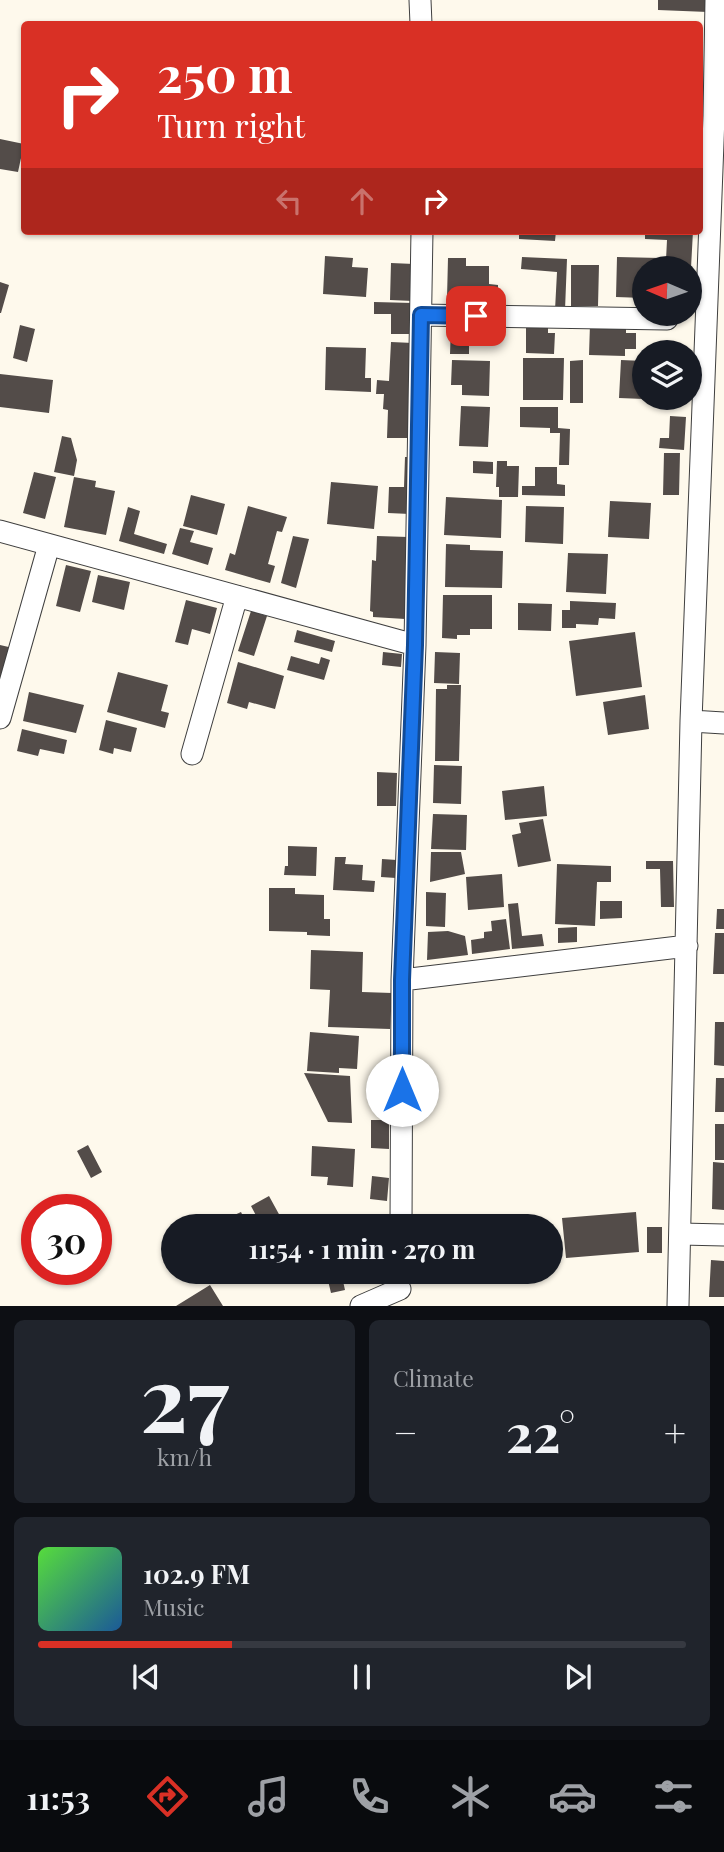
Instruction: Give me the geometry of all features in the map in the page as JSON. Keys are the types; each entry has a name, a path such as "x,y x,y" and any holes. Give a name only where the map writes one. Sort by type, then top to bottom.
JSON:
{"street":[{"path":"420,0 421,21"},
{"path":"678,1306 691,721 716,0"},
{"path":"401,1214 402,980 415,645 422,235"},
{"path":"421,315 632,318"},
{"path":"0,531 415,645"},
{"path":"0,718 49,545"},
{"path":"192,754 237,596"},
{"path":"691,721 724,723"},
{"path":"402,980 687,946"},
{"path":"681,1234 724,1235"},
{"path":"361,1306 401,1289"}],"building":[{"path":"658,0 709,0 708,12 658,10"},
{"path":"0,139 21,143 18,172 0,169"},
{"path":"519,235 556,235 555,241 519,239"},
{"path":"645,235 693,235 692,256 666,256 667,240 645,239"},
{"path":"325,256 353,258 352,267 368,268 366,297 323,294"},
{"path":"522,257 567,259 565,310 555,310 557,272 521,269"},
{"path":"617,257 632,257 632,298 616,297"},
{"path":"448,258 466,258 466,266 489,266 489,284 498,285 498,299 447,298"},
{"path":"391,263 414,264 413,301 390,300"},
{"path":"571,265 599,265 598,306 571,306"},
{"path":"0,282 9,285 1,313 0,313"},
{"path":"374,302 413,303 413,334 391,334 391,314 374,314"},
{"path":"590,324 626,325 626,333 636,333 636,340 632,340 632,349 625,349 625,356 589,355"},
{"path":"20,325 35,329 27,362 13,358"},
{"path":"451,325 500,326 500,340 469,339 469,354 450,354"},
{"path":"526,326 548,327 548,333 555,333 554,354 526,353"},
{"path":"391,342 413,343 409,438 387,438 388,410 383,409 384,394 376,394 377,380 389,381"},
{"path":"326,347 366,348 365,378 371,378 371,392 325,390"},
{"path":"523,358 564,358 563,400 523,400"},
{"path":"452,360 490,361 489,396 462,395 462,385 451,385"},
{"path":"583,360 583,403 570,403 570,361"},
{"path":"621,360 632,360 632,399 619,398"},
{"path":"0,374 53,380 49,413 0,407"},
{"path":"461,406 490,407 488,447 459,446"},
{"path":"520,407 558,407 558,428 570,429 569,465 559,465 560,433 550,433 550,428 520,427"},
{"path":"670,416 686,417 684,450 659,448 660,438 669,438"},
{"path":"62,436 71,438 77,460 74,476 54,472"},
{"path":"664,453 680,453 679,495 663,495"},
{"path":"405,457 413,457 410,514 388,513 389,487 404,487"},
{"path":"473,461 493,462 493,474 473,473"},
{"path":"497,461 507,461 507,466 519,466 518,497 499,497 499,487 496,487"},
{"path":"535,467 557,467 557,484 565,485 565,496 522,495 522,486 535,486"},
{"path":"34,472 56,477 45,519 23,513"},
{"path":"74,477 96,481 95,487 115,491 106,535 64,527"},
{"path":"331,482 378,486 374,529 327,524"},
{"path":"191,495 225,504 217,535 183,526"},
{"path":"446,497 502,500 501,538 444,535"},
{"path":"610,501 651,503 649,539 608,537"},
{"path":"248,506 287,517 282,532 277,531 268,564 275,566 270,583 225,570 230,553 235,555"},
{"path":"526,506 564,507 563,544 525,542"},
{"path":"128,507 140,511 134,534 167,544 164,554 119,541"},
{"path":"180,528 194,531 190,542 213,548 208,565 172,554"},
{"path":"293,536 309,539 296,588 281,583"},
{"path":"377,536 408,537 405,619 373,617 373,612 370,611 372,560 376,561"},
{"path":"446,544 470,545 470,550 503,551 502,588 445,587"},
{"path":"568,553 608,554 606,594 566,592"},
{"path":"66,565 91,571 80,612 56,606"},
{"path":"98,575 130,582 124,610 92,602"},
{"path":"443,595 492,595 492,629 470,629 470,635 457,635 457,639 442,638"},
{"path":"186,600 217,608 210,634 192,629 188,645 175,642"},
{"path":"570,601 616,603 615,619 599,618 598,625 576,624 576,628 562,628 562,610 570,610"},
{"path":"518,603 552,604 551,631 518,630"},
{"path":"251,611 267,616 254,656 238,651"},
{"path":"297,630 335,641 332,652 294,642"},
{"path":"635,632 642,687 576,696 569,641"},
{"path":"0,645 13,648 0,696"},
{"path":"383,652 402,654 401,667 382,665"},
{"path":"435,652 460,653 459,684 434,683"},
{"path":"291,656 319,664 321,657 330,660 324,680 287,670"},
{"path":"238,662 284,676 275,709 249,702 247,709 227,703"},
{"path":"118,672 168,685 161,711 169,713 165,728 107,712"},
{"path":"447,685 461,685 459,761 435,761 436,689 447,689"},
{"path":"29,692 84,705 76,733 23,721"},
{"path":"645,695 649,729 608,735 603,702"},
{"path":"106,720 137,728 131,752 114,748 113,754 99,750"},
{"path":"22,729 67,740 64,754 40,749 38,756 17,751"},
{"path":"434,765 462,766 461,804 433,803"},
{"path":"377,772 397,773 396,806 377,806"},
{"path":"544,786 547,816 505,820 502,791"},
{"path":"433,814 467,815 466,850 431,849"},
{"path":"543,819 551,861 518,867 512,835 521,833 519,823"},
{"path":"288,846 317,847 316,876 284,875 285,866 288,866"},
{"path":"431,852 461,852 465,874 430,882"},
{"path":"335,857 346,857 345,864 363,865 362,880 375,881 374,892 333,890"},
{"path":"382,859 397,860 396,878 381,877"},
{"path":"646,861 673,861 674,907 661,907 660,869 646,869"},
{"path":"557,864 611,866 611,882 597,882 595,926 555,924"},
{"path":"502,874 504,907 468,910 466,877"},
{"path":"269,888 295,888 295,894 324,895 324,919 330,919 330,936 307,935 307,932 269,931"},
{"path":"426,892 446,893 445,927 426,926"},
{"path":"600,901 622,901 622,918 600,919"},
{"path":"518,903 522,936 542,934 544,946 512,949 508,904"},
{"path":"717,909 724,909 724,929 716,929"},
{"path":"506,919 510,949 472,954 471,940 484,938 484,932 492,931 491,921"},
{"path":"577,927 577,942 558,943 558,928"},
{"path":"448,931 465,936 468,955 427,960 428,932"},
{"path":"715,933 724,933 724,974 713,974"},
{"path":"311,950 363,952 362,992 392,993 390,1029 328,1027 330,990 310,989"},
{"path":"715,1022 724,1022 724,1066 714,1065"},
{"path":"310,1032 359,1036 357,1069 339,1068 339,1073 307,1071"},
{"path":"304,1073 350,1076 352,1123 328,1122"},
{"path":"379,1075 390,1075 390,1109 379,1109"},
{"path":"716,1078 724,1078 724,1112 715,1112"},
{"path":"371,1120 389,1120 389,1149 371,1148"},
{"path":"715,1124 724,1124 724,1160 715,1160"},
{"path":"88,1145 102,1172 91,1178 77,1151"},
{"path":"312,1146 355,1149 353,1187 327,1185 328,1177 311,1176"},
{"path":"713,1162 724,1163 724,1210 712,1209"},
{"path":"372,1176 389,1178 387,1201 370,1199"},
{"path":"269,1196 279,1214 255,1214 251,1206"},
{"path":"636,1212 639,1252 566,1258 563,1218"},
{"path":"647,1227 662,1227 662,1253 647,1253"},
{"path":"711,1260 724,1261 724,1297 709,1297"},
{"path":"329,1284 344,1284 345,1290 331,1293"},
{"path":"210,1285 223,1306 176,1306"}],"route":[{"path":"402,1090 402,980 415,645 421,315 476,316"}]}
